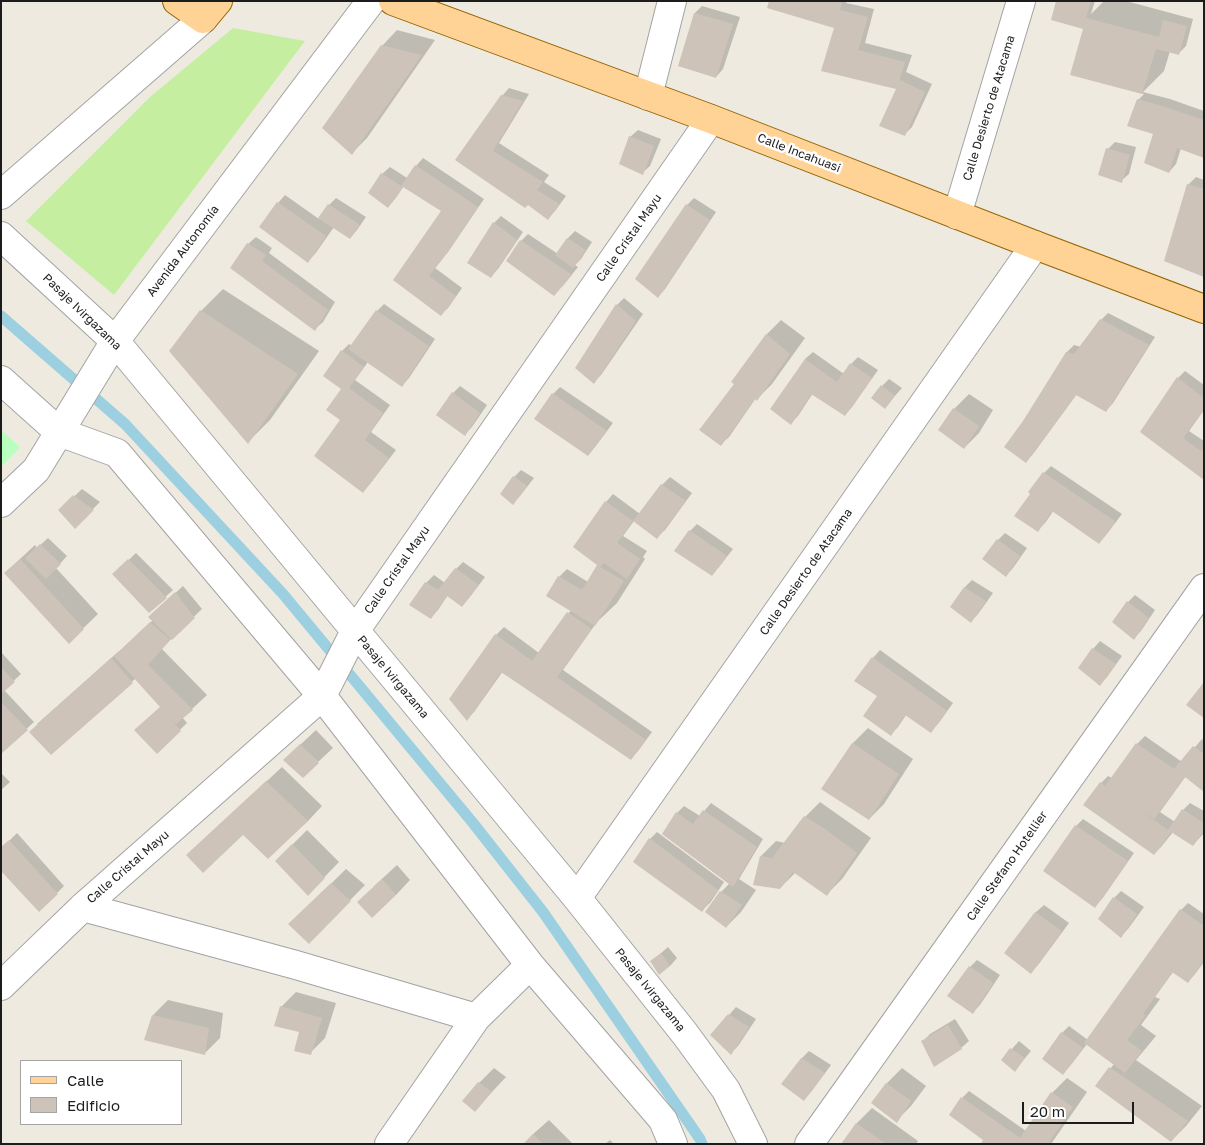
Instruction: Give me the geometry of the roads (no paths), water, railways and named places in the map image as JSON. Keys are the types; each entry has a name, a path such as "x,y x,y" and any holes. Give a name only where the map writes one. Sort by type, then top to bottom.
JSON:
{"main road":[{"path":"177,1 211,10"},
{"name":"Calle Incahuasi","path":"393,1 712,119 1035,246 1204,309"}],"street":[{"name":"Avenida Autonomía","path":"1,503 36,470 115,341 371,1"},
{"path":"648,96 672,1"},
{"name":"Calle Desierto de Atacama","path":"957,215 1021,1"},
{"path":"1,195 211,10"},
{"name":"Calle Cristal Mayu","path":"1,986 83,907 322,696 355,631 712,119"},
{"name":"Pasaje Ivirgazama","path":"1,236 115,341 576,898 685,1034 726,1090 753,1144"},
{"name":"Calle Desierto de Atacama","path":"576,898 1035,246"},
{"path":"1,380 59,432 117,453 322,696 530,964 663,1120 673,1144"},
{"name":"Calle Stefano Hotellier","path":"809,1144 1204,588"},
{"path":"83,907 296,965 476,1018"},
{"path":"389,1144 476,1018 530,964"}],"waterway":[{"path":"1,316 125,424 283,594 473,823 543,912 702,1144"}]}
